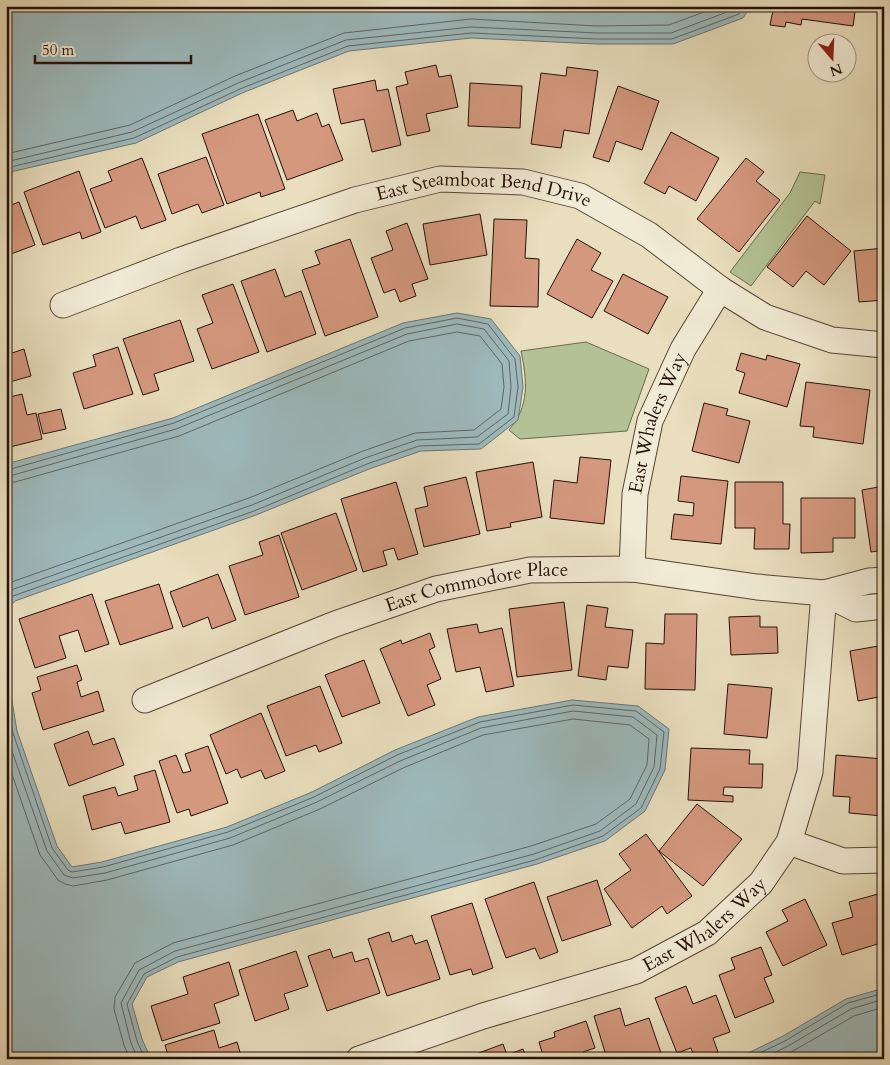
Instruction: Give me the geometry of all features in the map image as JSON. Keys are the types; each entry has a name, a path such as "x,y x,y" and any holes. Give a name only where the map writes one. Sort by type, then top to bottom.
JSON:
{"street":[{"name":"East Steamboat Bend Drive","path":"63,305 181,260 355,200 440,179 522,182 580,196 649,235 720,290 766,317 832,340 884,345"},
{"name":"East Whalers Way","path":"632,569 635,494 650,421 683,349 720,290"},
{"name":"East Commodore Place","path":"145,700 335,624 436,589 530,570 632,569 757,587 824,594 856,609 884,606"},
{"name":"East Commodore Place","path":"824,594 869,581 884,580"},
{"name":"East Whalers Way","path":"359,1059 483,1016 636,971 707,933 761,883 789,842 810,772 824,594"},
{"path":"789,842 843,860 884,860"}],"green space":[{"path":"800,172 825,175 820,204 815,201 751,286 730,272 790,193"},
{"path":"586,342 649,369 627,431 520,439 509,430 521,412 524,402 525,372 521,351"}],"water":[{"path":"31,6 751,6 743,18 673,44 597,44 471,38 349,51 242,93 136,143 6,173 6,11"},
{"path":"457,313 491,319 520,356 523,387 518,420 481,449 421,451 369,469 256,515 15,601 6,612 6,464 173,418 403,323"},
{"path":"6,665 17,731 57,846 72,867 102,862 227,827 312,792 395,750 478,717 572,700 638,706 669,729 665,770 645,811 605,841 537,864 178,962 147,977 132,1004 142,1039 151,1059 14,1059 6,1041"},
{"path":"884,988 884,1059 736,1059 783,1036 846,999"}],"building":[{"path":"788,6 817,6 855,12 853,26 802,19 801,25 786,22 785,27 770,25 773,10 787,12"},
{"path":"436,65 439,77 451,75 458,107 426,114 430,131 407,136 396,87 408,84 405,72"},
{"path":"567,67 598,71 589,134 564,130 561,148 531,144 541,73 566,76"},
{"path":"375,80 377,91 388,89 401,145 372,152 364,119 341,124 333,89"},
{"path":"470,83 522,86 520,128 468,126"},
{"path":"618,86 659,101 642,150 616,141 609,162 593,157"},
{"path":"293,110 297,121 317,113 322,127 329,124 343,160 287,180 265,120"},
{"path":"258,114 285,189 261,197 260,192 227,204 202,134"},
{"path":"671,132 719,158 696,201 669,186 665,194 644,183"},
{"path":"206,157 224,205 202,213 198,204 172,214 158,174"},
{"path":"142,158 166,220 141,229 136,216 105,228 90,189 112,181 108,171"},
{"path":"746,158 764,172 756,181 780,200 739,252 697,219"},
{"path":"79,171 101,232 82,239 80,232 43,245 24,192"},
{"path":"19,202 35,245 11,254 6,241 6,207"},
{"path":"480,214 487,255 430,265 423,224"},
{"path":"807,216 851,251 824,285 806,271 793,287 767,267"},
{"path":"494,219 527,220 525,258 539,259 538,307 490,306"},
{"path":"407,223 428,279 412,284 416,296 400,302 395,289 384,293 371,258 393,250 386,231"},
{"path":"350,239 378,317 325,336 302,270 320,264 315,251"},
{"path":"577,239 601,253 591,270 613,281 592,318 547,294"},
{"path":"884,248 884,300 859,302 854,251"},
{"path":"275,269 285,297 301,291 316,334 267,352 241,281"},
{"path":"623,274 668,297 648,334 604,311"},
{"path":"233,284 259,352 212,369 197,329 213,323 202,295"},
{"path":"180,320 194,361 154,374 159,390 143,395 123,339"},
{"path":"6,332 12,353 24,349 31,376 6,383"},
{"path":"118,347 133,394 84,409 73,373 96,366 93,355"},
{"path":"741,353 766,360 767,355 800,364 787,407 739,393 745,373 736,370"},
{"path":"806,382 870,390 863,444 813,437 814,427 800,426"},
{"path":"22,394 27,415 36,413 42,439 6,448 6,398"},
{"path":"704,403 728,409 726,415 750,421 739,463 692,451"},
{"path":"61,409 66,429 43,434 38,414"},
{"path":"580,457 611,460 604,524 550,518 554,480 577,483"},
{"path":"533,462 542,517 510,523 511,527 487,531 476,472"},
{"path":"681,476 728,481 721,544 671,539 674,514 693,516 694,503 678,501"},
{"path":"466,477 480,534 424,547 415,509 428,506 424,487"},
{"path":"396,482 418,554 398,560 394,548 383,551 387,565 363,572 341,499"},
{"path":"735,482 783,482 783,524 790,524 789,549 754,549 755,528 735,528"},
{"path":"884,486 884,550 871,552 862,490"},
{"path":"801,498 855,498 855,538 833,538 833,552 801,553"},
{"path":"336,513 357,570 302,590 281,533"},
{"path":"279,535 299,597 245,615 229,566 263,555 259,542"},
{"path":"218,574 236,620 212,629 208,617 183,627 170,592"},
{"path":"159,584 173,628 120,645 105,601"},
{"path":"92,594 109,644 85,652 78,630 59,636 66,658 35,668 19,619"},
{"path":"564,602 572,670 517,677 509,609"},
{"path":"587,605 608,608 605,627 633,630 628,668 608,666 606,680 578,676"},
{"path":"665,614 697,614 695,690 645,689 646,643 664,644"},
{"path":"760,616 760,627 777,627 778,653 731,655 729,617"},
{"path":"477,624 479,633 502,628 514,686 486,692 480,667 456,672 447,629"},
{"path":"430,633 435,647 429,650 441,679 427,685 435,705 408,716 380,649 401,640 402,644"},
{"path":"884,645 884,696 858,701 850,651"},
{"path":"364,660 380,703 342,717 325,675"},
{"path":"77,665 82,680 77,682 81,697 98,691 104,711 43,730 32,693 41,690 37,677"},
{"path":"728,684 772,688 767,738 724,734"},
{"path":"320,686 342,743 319,752 316,745 286,756 267,706"},
{"path":"261,713 285,771 265,779 261,770 241,778 237,769 226,774 210,735"},
{"path":"88,731 93,745 114,738 124,765 69,786 54,744"},
{"path":"208,746 228,803 191,816 189,809 177,813 159,761 176,755 183,773 191,771 185,754"},
{"path":"691,748 750,750 749,764 763,764 762,788 724,787 723,795 733,796 733,802 688,800"},
{"path":"836,755 884,759 883,816 849,813 850,797 833,796"},
{"path":"155,770 170,822 125,834 121,822 92,830 83,796 115,787 118,796 138,790 134,776"},
{"path":"697,804 742,839 703,886 659,851"},
{"path":"646,834 692,896 667,914 662,906 632,928 604,889 631,870 619,854"},
{"path":"597,880 611,925 562,941 547,897"},
{"path":"534,882 558,952 540,959 535,948 506,958 485,899"},
{"path":"878,894 884,912 884,942 842,955 832,923 853,917 849,902"},
{"path":"805,899 827,945 783,966 766,932 788,921 782,910"},
{"path":"472,903 493,968 473,975 471,969 450,975 431,916"},
{"path":"389,932 392,942 412,935 415,944 427,940 440,979 387,996 368,939"},
{"path":"761,947 772,975 764,978 774,1002 735,1018 719,975 735,969 731,958"},
{"path":"330,949 333,958 352,952 355,962 368,958 380,993 327,1011 308,956"},
{"path":"296,951 308,986 284,994 289,1009 255,1021 239,970"},
{"path":"229,962 239,995 214,1004 220,1023 162,1041 151,1006 188,994 183,977"},
{"path":"686,986 693,1004 716,995 730,1032 713,1038 718,1052 700,1059 695,1059 691,1048 677,1053 655,998"},
{"path":"620,1008 625,1026 649,1018 662,1056 654,1059 607,1059 594,1016"},
{"path":"586,1021 595,1048 583,1052 585,1059 544,1059 539,1042 555,1037 554,1032"},
{"path":"214,1030 219,1048 237,1042 242,1059 169,1059 165,1045"},
{"path":"503,1044 507,1055 523,1049 527,1059 478,1059 476,1054"}]}
